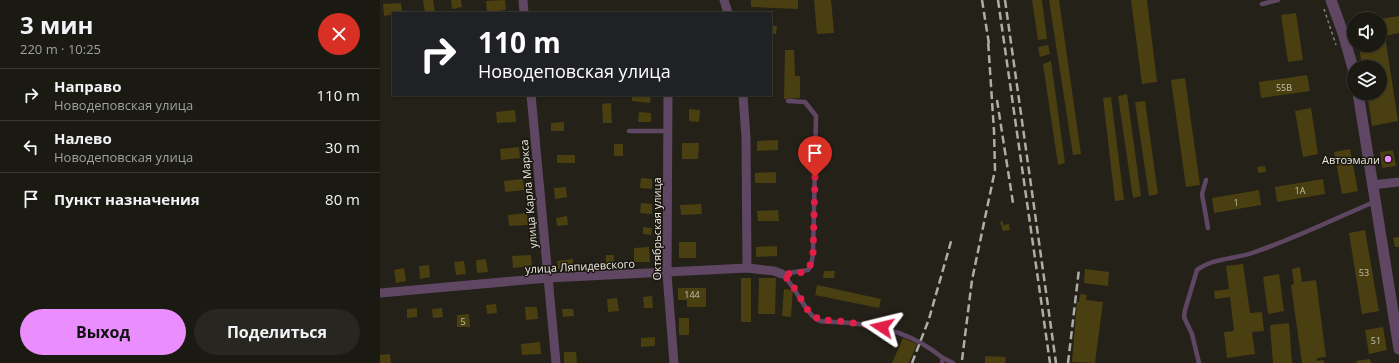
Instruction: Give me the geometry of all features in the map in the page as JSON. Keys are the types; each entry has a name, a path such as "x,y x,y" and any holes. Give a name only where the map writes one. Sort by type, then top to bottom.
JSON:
{"street":[{"path":"523,0 524,12"},
{"path":"724,0 728,12"},
{"path":"1330,2 1344,33 1348,60"},
{"name":"улица Карла Маркса","path":"531,96 556,363"},
{"name":"Октябрьская улица","path":"668,96 667,274 674,363"},
{"path":"743,96 746,138 746,268"},
{"path":"1356,100 1375,202 1399,349"},
{"path":"1372,185 1399,182"},
{"name":"улица Ляпидевского","path":"380,293 548,278 667,274 746,268 774,271 782,274"}],"lane":[{"path":"1262,4 1278,0"},
{"path":"782,274 803,272 808,270 811,266 813,254 816,116 805,102 788,102"},
{"path":"629,131 668,131"},
{"path":"1206,180 1202,194 1208,228"},
{"path":"1200,363 1192,334 1184,318 1197,270 1202,266 1218,260 1253,253 1375,202"},
{"path":"782,274 790,281 809,312 821,321 832,320 873,325 891,330 924,343 943,360 953,363"}],"path":[{"path":"1330,2 1338,52"}],"building":[{"path":"423,0 433,0 435,12 425,12"},
{"path":"451,0 461,0 462,7 452,9"},
{"path":"505,0 506,10 487,12 486,1"},
{"path":"751,0 798,0 798,9 751,7"},
{"path":"814,0 831,0 834,33 817,34"},
{"path":"1032,0 1042,0 1047,39 1038,40"},
{"path":"1049,0 1059,0 1081,154 1073,155"},
{"path":"1131,0 1147,0 1157,82 1142,84"},
{"path":"401,3 402,12 392,12 392,15 384,16 383,4"},
{"path":"1296,13 1303,60 1288,62 1281,15"},
{"path":"1399,16 1399,33 1387,36 1387,18"},
{"path":"772,26 777,26 776,34 772,34"},
{"path":"1048,45 1050,54 1040,57 1038,47"},
{"path":"1387,49 1398,121 1372,126 1368,100 1387,100 1387,60 1361,60 1360,52 1387,52"},
{"path":"785,50 794,50 795,76 800,76 800,98 784,99"},
{"path":"1051,61 1065,163 1058,165 1043,64"},
{"path":"1307,75 1310,91 1261,98 1259,82"},
{"path":"1185,78 1200,185 1186,187 1171,80"},
{"path":"1127,94 1141,196 1133,198 1118,96"},
{"path":"632,96 651,96 650,103 632,101"},
{"path":"1111,97 1124,200 1115,201 1103,98"},
{"path":"1145,101 1158,194 1149,196 1135,102"},
{"path":"611,103 612,123 603,123 602,104"},
{"path":"1311,108 1318,154 1303,157 1295,111"},
{"path":"689,109 700,110 699,122 689,121"},
{"path":"515,110 516,122 497,123 496,112"},
{"path":"639,112 651,113 651,122 638,122"},
{"path":"564,122 564,131 551,131 551,123"},
{"path":"778,140 778,150 757,151 757,141"},
{"path":"682,143 699,143 698,159 682,159"},
{"path":"614,144 623,144 623,156 614,156"},
{"path":"519,147 520,158 501,160 500,149"},
{"path":"1350,149 1358,191 1342,194 1334,152"},
{"name":"Автоэмали","path":"1393,150 1396,166 1382,168 1380,152"},
{"path":"557,155 575,155 575,163 557,163"},
{"path":"1265,166 1266,172 1258,173 1257,167"},
{"path":"776,172 776,183 755,183 755,173"},
{"path":"641,178 652,179 652,189 640,188"},
{"path":"523,179 524,190 505,192 504,181"},
{"path":"1323,179 1325,194 1277,202 1275,187"},
{"path":"566,187 567,197 555,199 554,188"},
{"path":"1259,190 1261,205 1214,213 1212,198"},
{"path":"641,203 652,204 652,214 640,213"},
{"path":"701,204 702,214 681,215 680,205"},
{"path":"778,210 779,221 758,221 757,211"},
{"path":"527,213 528,225 509,226 508,215"},
{"path":"567,216 568,225 557,226 556,218"},
{"path":"1003,221 1003,225 1009,224 1010,230 1003,231 1000,222"},
{"path":"643,227 652,228 651,235 643,234"},
{"path":"1365,230 1379,311 1362,314 1349,233"},
{"path":"1399,237 1399,247 1395,247 1393,238"},
{"path":"679,242 696,242 696,258 679,258"},
{"path":"777,246 777,256 756,257 756,247"},
{"path":"649,247 650,262 634,262 634,248"},
{"path":"531,255 532,266 513,268 512,256"},
{"path":"606,255 614,255 614,266 606,266"},
{"path":"486,259 488,272 477,273 476,260"},
{"path":"573,259 573,268 558,269 557,261"},
{"path":"464,261 466,274 456,275 454,262"},
{"path":"1243,264 1250,313 1262,312 1264,331 1252,332 1255,354 1227,358 1224,332 1234,331 1230,297 1215,299 1214,291 1229,289 1226,266"},
{"path":"429,265 430,277 420,279 419,266"},
{"path":"1300,267 1302,282 1316,280 1326,357 1317,358 1317,361 1324,360 1324,363 1302,363 1291,285 1294,284 1292,269"},
{"path":"404,268 406,281 396,283 394,270"},
{"path":"1085,269 1109,272 1108,286 1084,283"},
{"path":"824,271 835,271 834,278 823,278"},
{"path":"1279,274 1284,311 1268,314 1263,277"},
{"path":"741,278 751,278 751,322 741,322"},
{"path":"759,278 776,278 775,314 758,314"},
{"path":"817,285 881,299 879,308 815,295"},
{"path":"678,288 706,288 706,307 687,307 687,300 678,300"},
{"path":"784,289 793,290 791,317 782,316"},
{"path":"1080,294 1087,295 1086,300 1103,302 1095,363 1072,362 1077,302 1079,302"},
{"path":"652,296 653,308 644,308 643,297"},
{"path":"617,298 619,311 608,312 607,299"},
{"path":"496,304 497,313 487,314 486,305"},
{"path":"525,307 537,307 538,319 526,320"},
{"path":"417,308 417,317 407,318 407,309"},
{"path":"442,308 443,317 433,318 432,309"},
{"path":"562,309 573,309 574,316 563,317"},
{"path":"469,314 470,327 457,327 457,315"},
{"path":"679,318 689,318 689,335 679,335"},
{"path":"1289,323 1292,363 1273,363 1270,325"},
{"path":"1383,327 1387,350 1369,354 1365,330"},
{"path":"655,337 655,346 641,347 641,338"},
{"path":"903,338 917,344 909,363 892,363"},
{"path":"540,342 541,354 522,355 521,344"},
{"path":"564,352 576,352 577,363 564,363"},
{"path":"390,354 391,363 380,363 380,355"},
{"path":"985,356 1006,357 1005,363 985,363"},
{"path":"1370,359 1371,363 1357,363 1356,361"}],"railway":[{"path":"982,0 989,44"},
{"path":"998,0 1050,363"},
{"path":"1005,0 1056,363"},
{"path":"962,360 972,280 995,170 988,40"},
{"path":"997,100 1013,203"},
{"path":"912,363 929,319 952,238"},
{"path":"1068,363 1079,269"}],"place":[{"name":"Автоэмали","path":"1388,159"}],"route":[{"path":"815,177 813,254 811,266 808,270 803,272 782,274 790,281 809,312 815,318 821,321 832,320 882,327"}]}
